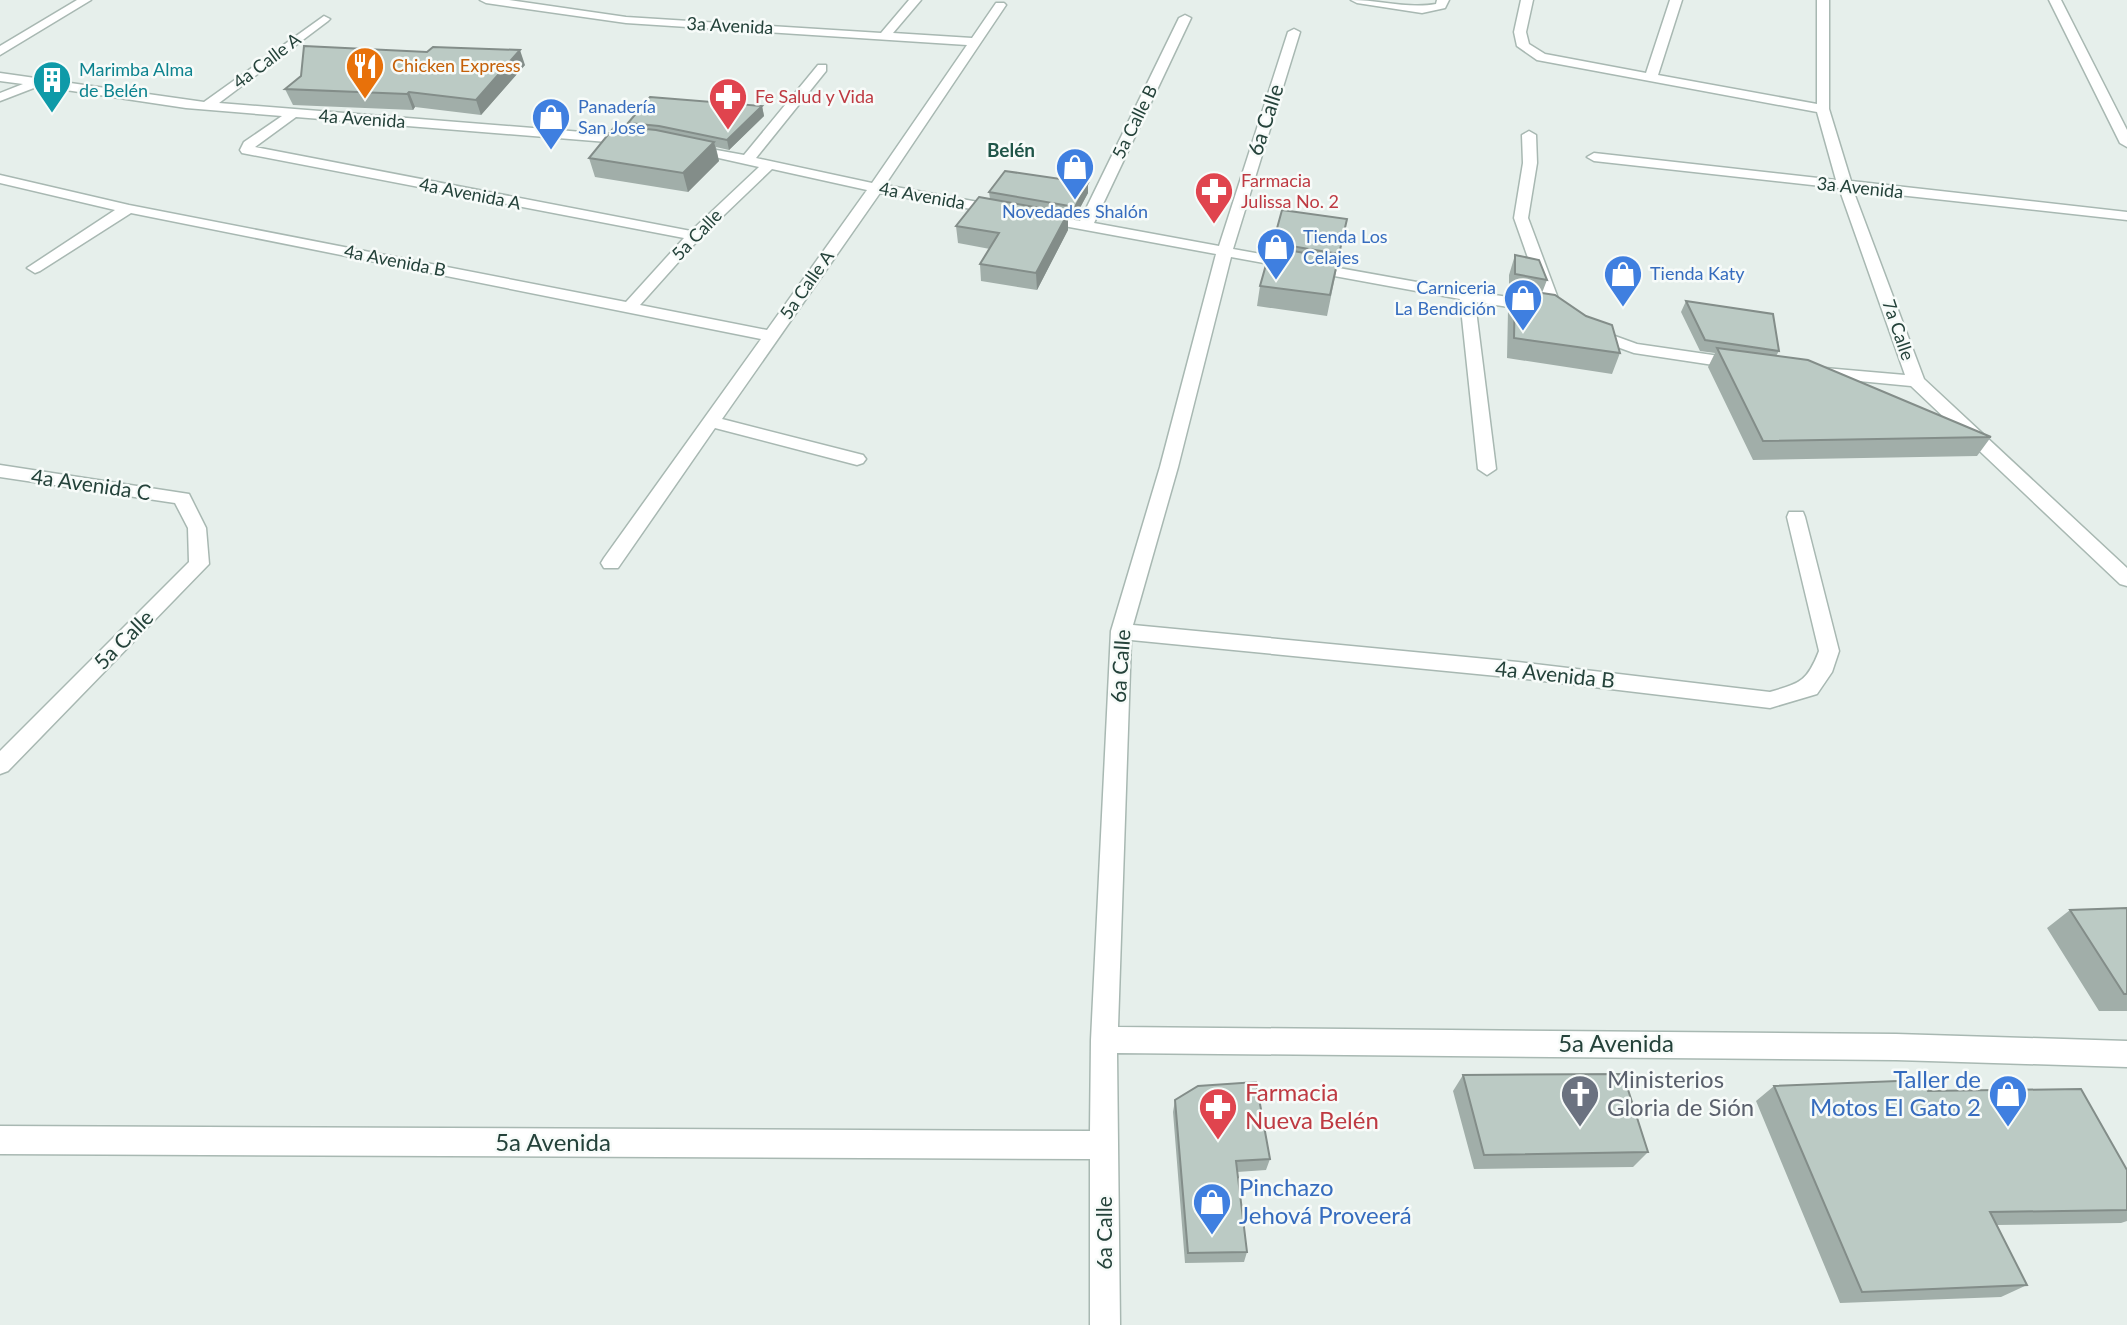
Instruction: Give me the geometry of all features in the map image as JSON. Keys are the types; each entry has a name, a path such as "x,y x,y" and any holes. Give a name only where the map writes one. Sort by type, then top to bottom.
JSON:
{"street":[{"path":"0,51 85,0"},
{"name":"3a Avenida","path":"486,0 626,20 975,42"},
{"path":"886,35 915,0"},
{"path":"1357,0 1439,5"},
{"path":"1527,0 1520,32 1524,46 1541,57 1823,109"},
{"path":"1651,77 1676,0"},
{"name":"7a Calle","path":"1823,0 1823,109 1845,186 1916,381 2127,579"},
{"path":"2056,0 2127,143"},
{"name":"5a Calle A","path":"611,563 876,188 1000,5"},
{"name":"5a Calle B","path":"1085,226 1185,18"},
{"name":"4a Calle A","path":"209,104 324,19"},
{"name":"6a Calle","path":"1105,1325 1104,1040 1121,631 1169,467 1225,250 1294,32"},
{"path":"748,159 821,68"},
{"name":"4a Avenida","path":"0,77 186,104 648,141"},
{"path":"0,97 37,82"},
{"name":"4a Avenida A","path":"292,114 249,145 247,150 694,236"},
{"path":"1529,135 1530,163 1521,218 1565,316"},
{"name":"4a Avenida","path":"674,144 876,188 1225,250 1565,316 1586,331 1634,348 1759,367"},
{"name":"3a Avenida","path":"1594,156 2127,216"},
{"name":"5a Calle","path":"629,309 694,236 769,165"},
{"name":"4a Avenida B","path":"0,179 129,209 771,336"},
{"path":"35,268 129,209"},
{"path":"1466,296 1487,469"},
{"path":"1798,371 1916,381"},
{"path":"710,422 857,459"},
{"name":"4a Avenida C","path":"0,471 182,498"},
{"name":"5a Calle","path":"0,765 199,564 197,528 182,498"},
{"name":"4a Avenida B","path":"1121,631 1518,670 1770,700 1809,688 1821,672 1829,650 1796,517"},
{"name":"5a Avenida","path":"1104,1040 1896,1047 2127,1054"},
{"name":"5a Avenida","path":"0,1140 1105,1145"}],"building":[{"path":"304,46 427,52 433,47 520,50 476,100 409,92 285,89 301,76"},
{"path":"650,97 762,106 727,140 659,126 628,123"},
{"path":"615,126 656,130 714,142 683,173 589,158"},
{"path":"1005,171 1088,183 1075,207 989,192"},
{"path":"979,197 1068,213 1036,273 980,264 999,233 956,226"},
{"path":"1282,210 1347,219 1339,254 1273,243"},
{"path":"1271,247 1338,259 1330,295 1260,286"},
{"path":"1515,255 1539,260 1547,280 1515,274"},
{"path":"1515,289 1555,295 1586,316 1612,325 1620,353 1514,338"},
{"path":"1686,301 1773,314 1779,351 1705,340"},
{"path":"1717,348 1808,360 1991,437 1763,441"},
{"path":"2127,908 2127,994 2124,994 2070,910"},
{"path":"1623,1074 1648,1152 1484,1155 1463,1075"},
{"path":"1923,1080 1928,1091 2081,1089 2127,1170 2127,1210 1990,1212 2027,1285 1862,1292 1774,1086"},
{"path":"1256,1082 1270,1159 1236,1161 1247,1252 1188,1253 1175,1100 1198,1086"}],"place":[{"name":"Chicken Express","path":"365,100"},
{"name":"Marimba Alma de Belén","path":"52,114"},
{"name":"Fe Salud y Vida","path":"728,131"},
{"name":"Panadería San Jose","path":"551,151"},
{"name":"Novedades Shalón","path":"1075,201"},
{"name":"Farmacia Julissa No. 2","path":"1214,225"},
{"name":"Tienda Los Celajes","path":"1276,281"},
{"name":"Tienda Katy","path":"1623,308"},
{"name":"Carniceria La Bendición","path":"1523,332"},
{"name":"Ministerios Gloria de Sión","path":"1580,1128"},
{"name":"Taller de Motos El Gato 2","path":"2008,1128"},
{"name":"Farmacia Nueva Belén","path":"1218,1141"},
{"name":"Pinchazo Jehová Proveerá","path":"1212,1236"}],"district":[{"name":"Belén","path":"1011,150"}]}
